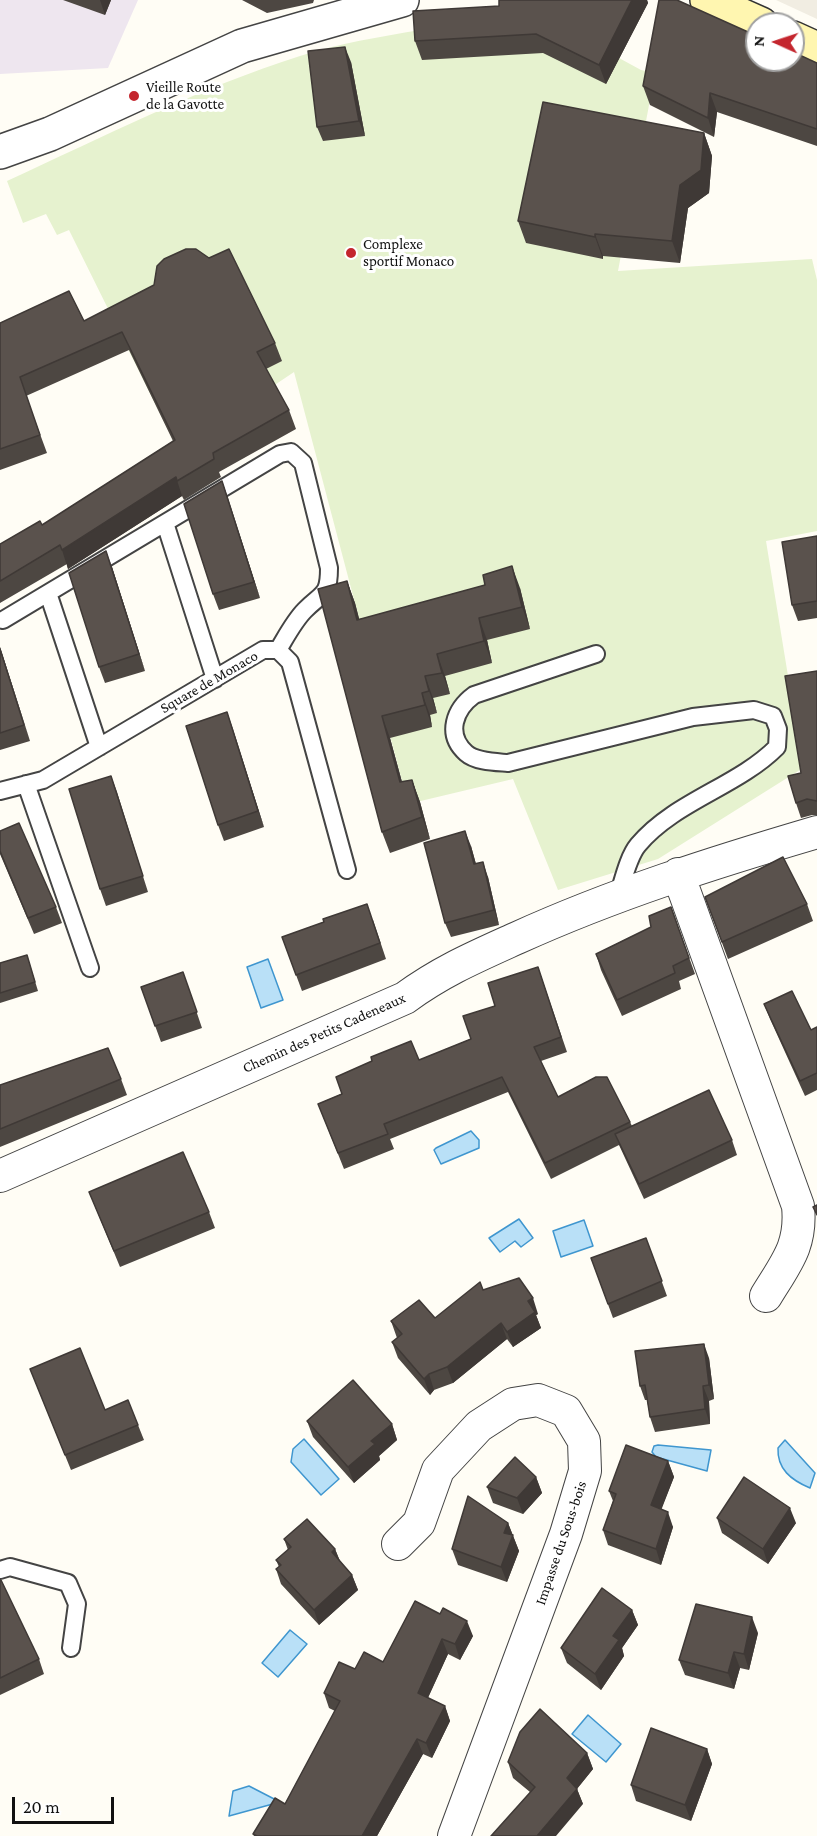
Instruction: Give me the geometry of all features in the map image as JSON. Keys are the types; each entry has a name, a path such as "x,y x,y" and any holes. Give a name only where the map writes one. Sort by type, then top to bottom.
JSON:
{"main road":[{"path":"707,0 745,17"}],"street":[{"path":"0,152 50,134 242,46 402,0"},
{"name":"Chemin des Petits Cadeneaux","path":"0,1176 405,998 436,975 572,913 678,874 817,832"},
{"path":"678,874 798,1206 800,1226 795,1251 765,1296"},
{"name":"Impasse du Sous-bois","path":"398,1544 419,1523 438,1470 479,1426 513,1404 538,1400 566,1411 584,1441 585,1471 566,1534 454,1836"}],"lane":[{"path":"3,620 280,454 291,452 303,463 329,568 329,585 323,597 305,610 278,650"},
{"path":"165,523 215,679"},
{"path":"48,593 99,747"},
{"name":"Square de Monaco","path":"0,790 43,780 263,651 278,650 290,662 347,870"},
{"path":"596,654 474,695 461,705 454,721 456,737 466,754 488,761 508,763 693,717 754,710 773,716 777,729 777,747 761,762 663,822 636,846 618,896"},
{"path":"26,784 90,968"},
{"path":"0,1570 10,1567 68,1583 77,1604 71,1648"}],"shaded area":[{"path":"0,0 138,0 108,68 0,74"},
{"path":"776,0 817,0 817,19"}],"green space":[{"path":"420,30 619,58 641,70 655,73 618,271 812,259 817,280 817,531 766,541 803,768 658,859 558,890 513,779 408,804 294,372 178,450 69,230 57,235 46,214 23,223 7,181 152,114 262,69 330,47"}],"water":[{"path":"268,959 283,1000 261,1008 247,967"},
{"path":"471,1131 479,1140 479,1148 441,1164 434,1150"},
{"path":"519,1219 533,1238 521,1247 515,1241 500,1252 489,1238"},
{"path":"584,1220 593,1246 561,1257 553,1231"},
{"path":"304,1439 339,1479 321,1495 291,1462 293,1449"},
{"path":"785,1440 815,1473 810,1488 791,1477 783,1468 778,1448"},
{"path":"654,1446 711,1450 707,1471 656,1457 652,1452"},
{"path":"290,1630 307,1644 278,1677 262,1663"},
{"path":"588,1715 621,1744 606,1762 572,1734"},
{"path":"249,1786 280,1802 229,1816 233,1791"}],"building":[{"path":"499,0 632,0 599,65 536,34 415,41 413,11 499,6"},
{"path":"659,0 677,0 745,31 745,72 805,72 805,58 817,63 817,129 710,93 708,118 643,86"},
{"path":"345,47 359,121 317,127 308,51"},
{"path":"543,102 704,133 701,170 680,185 672,241 595,234 595,237 518,221"},
{"path":"186,249 196,249 209,258 229,249 275,343 257,352 289,410 213,453 214,459 177,481 176,477 62,550 60,545 0,581 0,544 40,521 42,525 175,440 122,332 20,377 40,435 0,449 0,323 69,291 84,321 154,285 157,266 164,259"},
{"path":"222,481 254,582 213,594 184,504"},
{"path":"817,536 817,601 792,605 782,542"},
{"path":"106,551 139,654 99,667 69,573"},
{"path":"512,566 522,607 479,618 484,641 437,654 442,673 425,676 429,691 422,693 425,705 382,716 400,782 412,780 422,817 382,832 318,589 347,581 357,620 485,585 483,575"},
{"path":"0,649 24,725 0,733"},
{"path":"817,671 817,801 807,799 796,803 788,776 801,773 785,676"},
{"path":"227,712 258,811 218,825 186,726"},
{"path":"111,776 143,876 100,889 69,789"},
{"path":"19,823 56,907 28,918 0,851 0,831"},
{"path":"465,831 474,864 483,862 494,910 445,923 424,843"},
{"path":"783,857 807,904 722,942 705,897"},
{"path":"367,904 380,943 296,975 282,937 324,922 323,919"},
{"path":"671,907 689,958 673,966 675,973 617,1000 596,954 651,927 649,916"},
{"path":"27,955 35,982 0,993 0,963"},
{"path":"538,967 561,1037 534,1047 558,1097 596,1077 607,1077 630,1122 545,1163 502,1077 384,1124 388,1134 338,1153 318,1104 342,1094 336,1077 372,1061 371,1057 411,1041 419,1060 471,1039 463,1016 495,1006 488,983"},
{"path":"183,972 197,1012 155,1026 141,987"},
{"path":"792,991 811,1030 817,1027 817,1073 800,1081 764,1004"},
{"path":"108,1048 121,1079 0,1129 0,1085"},
{"path":"709,1090 732,1140 639,1184 615,1134"},
{"path":"183,1152 209,1212 114,1251 89,1192"},
{"path":"646,1238 662,1281 608,1304 591,1258"},
{"path":"519,1278 533,1298 528,1301 535,1312 507,1332 501,1323 447,1367 429,1374 424,1379 392,1342 402,1334 391,1321 419,1300 435,1318 480,1282 483,1290"},
{"path":"704,1344 709,1385 703,1386 705,1409 650,1417 645,1385 640,1386 635,1351"},
{"path":"80,1348 105,1410 128,1400 138,1425 65,1455 30,1369"},
{"path":"353,1380 392,1424 371,1441 375,1444 348,1467 307,1421"},
{"path":"626,1445 668,1461 651,1505 668,1512 656,1549 603,1530 616,1494 609,1491"},
{"path":"515,1457 536,1477 517,1498 487,1487"},
{"path":"744,1477 790,1508 763,1549 717,1518"},
{"path":"468,1496 508,1523 504,1533 513,1535 501,1567 452,1549"},
{"path":"307,1519 335,1549 332,1552 352,1575 314,1610 276,1569 281,1565 276,1560 291,1547 284,1539"},
{"path":"0,1580 39,1659 0,1678"},
{"path":"602,1588 632,1610 613,1636 619,1640 595,1674 561,1648"},
{"path":"415,1601 440,1614 443,1608 467,1621 455,1644 442,1639 418,1693 445,1706 426,1743 417,1739 362,1836 257,1836 253,1834 275,1798 285,1804 340,1701 324,1693 339,1662 355,1669 364,1652 383,1662"},
{"path":"696,1604 752,1617 744,1654 734,1652 728,1673 679,1660"},
{"path":"540,1709 587,1753 567,1778 577,1789 537,1836 491,1836 535,1787 508,1762 520,1732"},
{"path":"651,1728 707,1749 685,1805 631,1785"}],"place":[{"name":"Vieille Route de la Gavotte","path":"134,96"},
{"name":"Complexe sportif Monaco","path":"351,253"}]}
